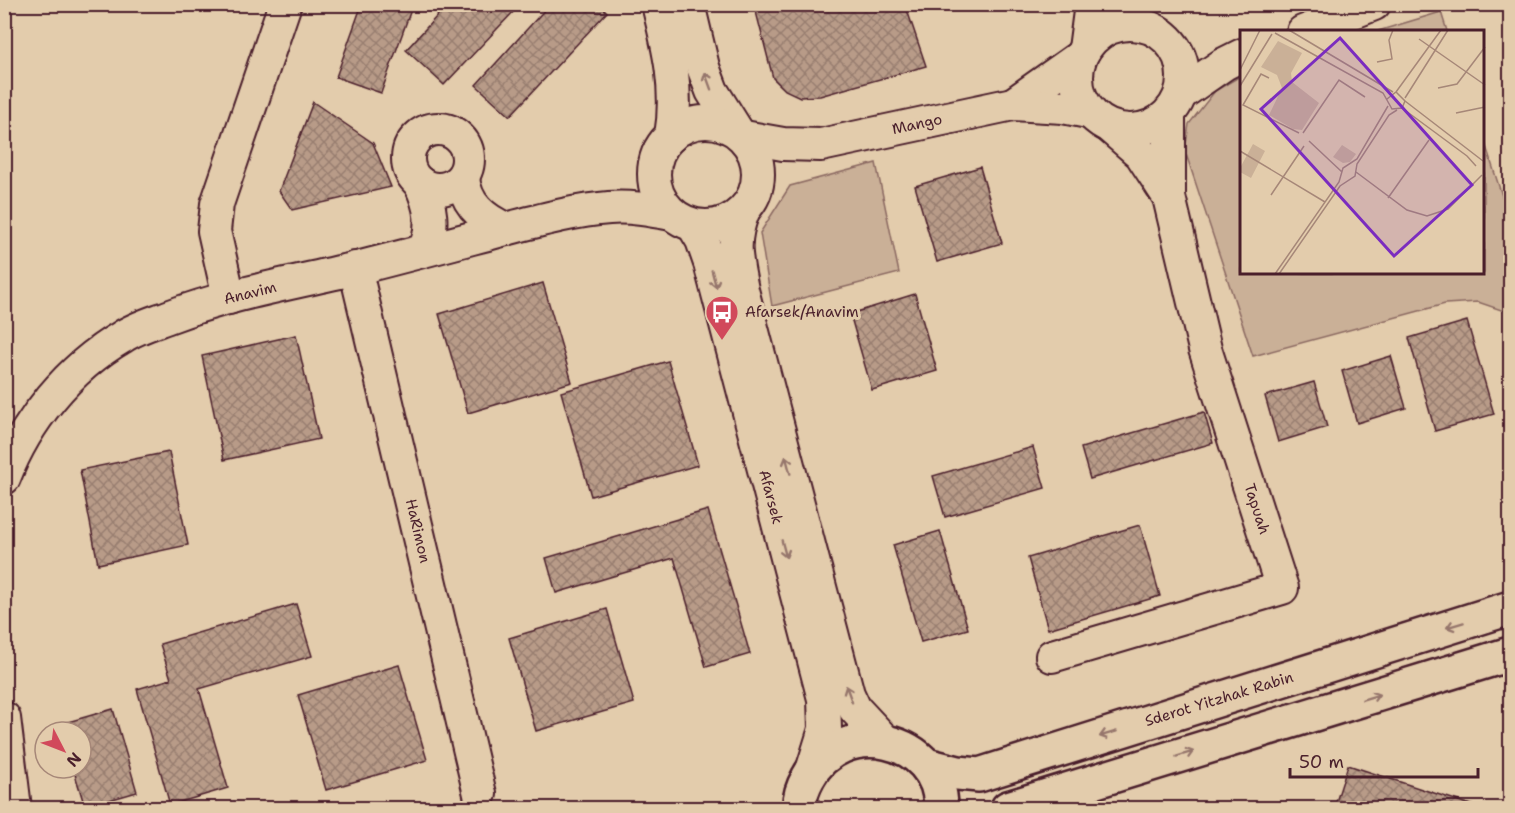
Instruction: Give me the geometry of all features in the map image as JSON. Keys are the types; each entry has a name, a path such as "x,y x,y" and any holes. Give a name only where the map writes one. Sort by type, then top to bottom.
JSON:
{"main road":[{"name":"Sderot Yitzhak Rabin","path":"926,765 958,773 980,775 1510,608"},
{"path":"1008,808 1510,654"},
{"path":"797,807 812,771 826,755 843,745 863,740 884,740 914,754 926,765 936,782 941,808"}],"street":[{"path":"229,298 214,231 218,204 285,4"},
{"path":"658,4 674,77 675,105 670,136"},
{"path":"688,4 703,67 712,91 752,148 757,161 750,200 732,220 706,227 682,219 662,202 657,193 654,167 658,153 670,136 686,126 703,122 721,124 740,134"},
{"path":"1091,4 1083,53 1077,70 1077,85 1081,99 1100,120 1127,131 1142,130 1157,124 1176,103 1224,64 1240,55"},
{"path":"1308,30 1374,4"},
{"path":"1083,53 1093,39 1133,15 1161,33 1175,48 1182,62 1184,77 1176,103"},
{"path":"1175,48 1240,54"},
{"name":"Mango","path":"1013,104 1083,53"},
{"name":"Tapuah","path":"1052,656 1282,588 1205,349 1169,197 1176,103"},
{"name":"Mango","path":"740,134 783,144 821,145 1013,104 1063,107 1100,120"},
{"name":"Tapuah","path":"1100,120 1141,154 1169,197"},
{"path":"424,250 430,236 431,214 420,183 409,168 410,149 422,134 432,130 442,129 452,132 466,147 468,157 463,177 472,206 481,215 506,229"},
{"name":"Mango","path":"750,200 788,164 821,145"},
{"name":"Anavim","path":"564,214 617,191 654,167"},
{"path":"420,183 438,190 447,188 463,177"},
{"name":"Afarsek","path":"750,200 735,234 734,245 742,290 845,683 855,709 884,740"},
{"name":"Anavim","path":"4,478 11,460 37,417 57,393 95,357 122,336 152,323 192,308 229,298 564,214 611,207 638,209 682,219"},
{"name":"Afarsek","path":"682,219 702,240 710,263 824,699 825,729 812,771"},
{"name":"HaRimon","path":"355,268 480,795"},
{"path":"4,718 17,804"}],"shaded area":[{"path":"1441,12 1447,30 1381,30"},
{"path":"1240,76 1240,274 1485,274 1485,143 1504,202 1510,210 1510,313 1478,302 1445,304 1253,356 1185,151 1189,124 1215,91"},
{"path":"876,163 899,273 772,306 760,233 790,186"}],"building":[{"path":"362,4 413,4 381,93 336,77"},
{"path":"448,4 509,4 515,10 444,85 406,50"},
{"path":"550,4 599,4 607,12 510,116 476,85"},
{"path":"754,4 905,4 926,66 820,96 800,97 785,90 773,78"},
{"path":"313,102 373,143 391,187 292,210 279,191"},
{"path":"980,167 1002,243 937,262 915,186"},
{"path":"543,283 572,382 468,413 439,314"},
{"path":"915,294 937,371 872,390 850,314"},
{"path":"1467,321 1494,414 1435,431 1409,338"},
{"path":"296,335 319,439 224,460 202,356"},
{"path":"1391,356 1406,408 1357,423 1342,371"},
{"path":"668,361 698,465 591,496 561,392"},
{"path":"1314,382 1327,427 1278,442 1265,396"},
{"path":"1204,412 1213,443 1090,479 1081,448"},
{"path":"1033,447 1045,488 945,517 933,476"},
{"path":"169,452 188,545 98,564 80,470"},
{"path":"708,510 750,654 706,667 674,558 556,593 546,558"},
{"path":"1140,525 1160,596 1048,629 1028,558"},
{"path":"940,531 968,629 921,642 893,545"},
{"path":"296,604 312,656 199,689 228,788 170,805 137,689 171,679 160,644"},
{"path":"607,609 634,703 536,731 509,638"},
{"path":"399,665 427,760 326,790 298,695"},
{"path":"113,709 137,792 85,807 77,780 93,780 93,720 75,720"},
{"path":"1348,765 1480,808 1354,808 1336,802"}],"place":[{"name":"Afarsek/Anavim","path":"722,341"}]}
